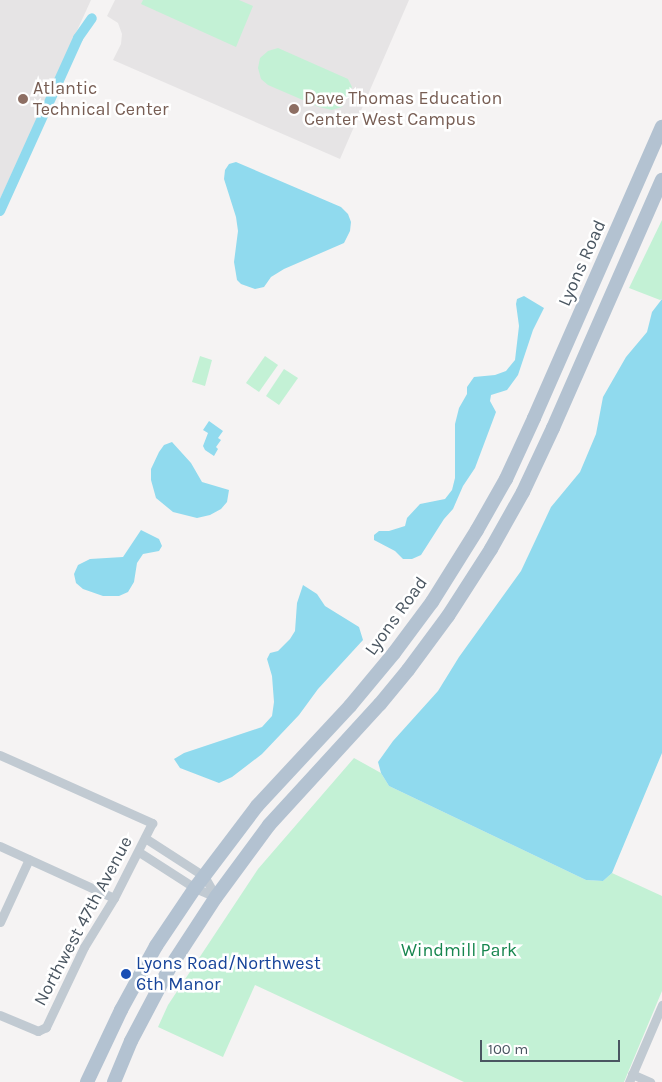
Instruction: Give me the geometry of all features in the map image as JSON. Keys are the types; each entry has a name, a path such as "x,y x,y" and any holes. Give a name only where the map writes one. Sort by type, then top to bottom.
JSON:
{"main road":[{"name":"Lyons Road","path":"87,1082 125,1002 156,946 194,888 257,806 350,706 394,653 432,602 477,530 510,470 662,127"},
{"path":"114,1082 132,1041 170,969 216,896 269,825 380,704 408,670 448,616 491,550 523,492 553,428 662,180"}],"street":[{"name":"Northwest 47th Avenue","path":"0,755 152,823 139,852 114,898 84,947 46,1027 38,1032 0,1015"},
{"path":"146,838 204,876 216,896"},
{"path":"0,846 114,898"},
{"path":"139,852 194,888 216,896"},
{"path":"0,922 29,859"},
{"path":"650,1082 630,1078 662,1005"}],"shaded area":[{"name":"Atlantic Technical Center","path":"0,0 91,0 0,199"},
{"name":"Dave Thomas Education Center West Campus","path":"115,0 409,0 340,159 113,60 121,44 122,34 118,23 107,16"}],"green space":[{"path":"143,0 239,0 253,6 236,47 141,4"},
{"path":"278,48 348,79 352,87 342,107 332,110 319,107 268,85 261,79 258,68 260,58 268,51"},
{"path":"662,220 662,299 660,300 629,288"},
{"path":"200,356 212,360 205,386 192,382"},
{"path":"265,356 278,365 259,392 246,383"},
{"path":"284,369 298,378 279,405 266,396"},
{"name":"Windmill Park","path":"354,758 381,773 389,786 586,880 603,881 612,873 662,896 662,991 624,1082 464,1082 255,985 223,1057 158,1027 168,1005 258,869"}],"water":[{"path":"236,162 341,207 348,214 351,222 350,231 344,243 284,269 271,277 264,287 255,289 241,284 237,280 234,262 238,231 236,217 224,179 225,170 229,164"},
{"path":"524,296 544,308 533,330 518,375 507,390 491,395 490,401 496,412 475,468 463,486 453,509 444,519 421,555 412,559 403,559 395,551 374,540 374,535 379,531 389,531 405,526 407,518 420,504 445,499 452,490 455,478 455,424 459,408 467,394 467,387 474,377 495,375 506,371 515,360 519,326 516,304 517,299"},
{"path":"662,299 662,753 612,873 603,881 586,880 389,786 381,773 378,762 393,741 438,691 459,657 521,571 551,507 580,472 596,434 603,397 626,357 647,332 652,312"},
{"path":"209,421 223,431 218,438 221,440 216,447 218,449 214,456 205,450 203,446 208,433 203,430"},
{"path":"172,442 191,463 202,482 229,490 227,502 221,509 210,515 197,518 173,512 156,498 151,480 151,469 164,445"},
{"path":"141,530 159,539 162,546 159,551 143,554 137,563 134,582 128,592 119,596 103,596 83,589 76,583 74,574 78,565 90,559 123,557"},
{"path":"303,585 317,594 325,606 359,627 363,640 318,689 299,715 262,754 232,777 219,783 180,768 174,759 184,753 262,727 272,716 274,702 272,676 267,659 270,653 278,651 290,639 295,631 297,603"}],"waterway":[{"path":"0,211 78,38 92,18"}],"place":[{"name":"Atlantic Technical Center","path":"23,99"},
{"name":"Dave Thomas Education Center West Campus","path":"294,109"},
{"name":"Lyons Road/Northwest 6th Manor","path":"126,974"}]}
